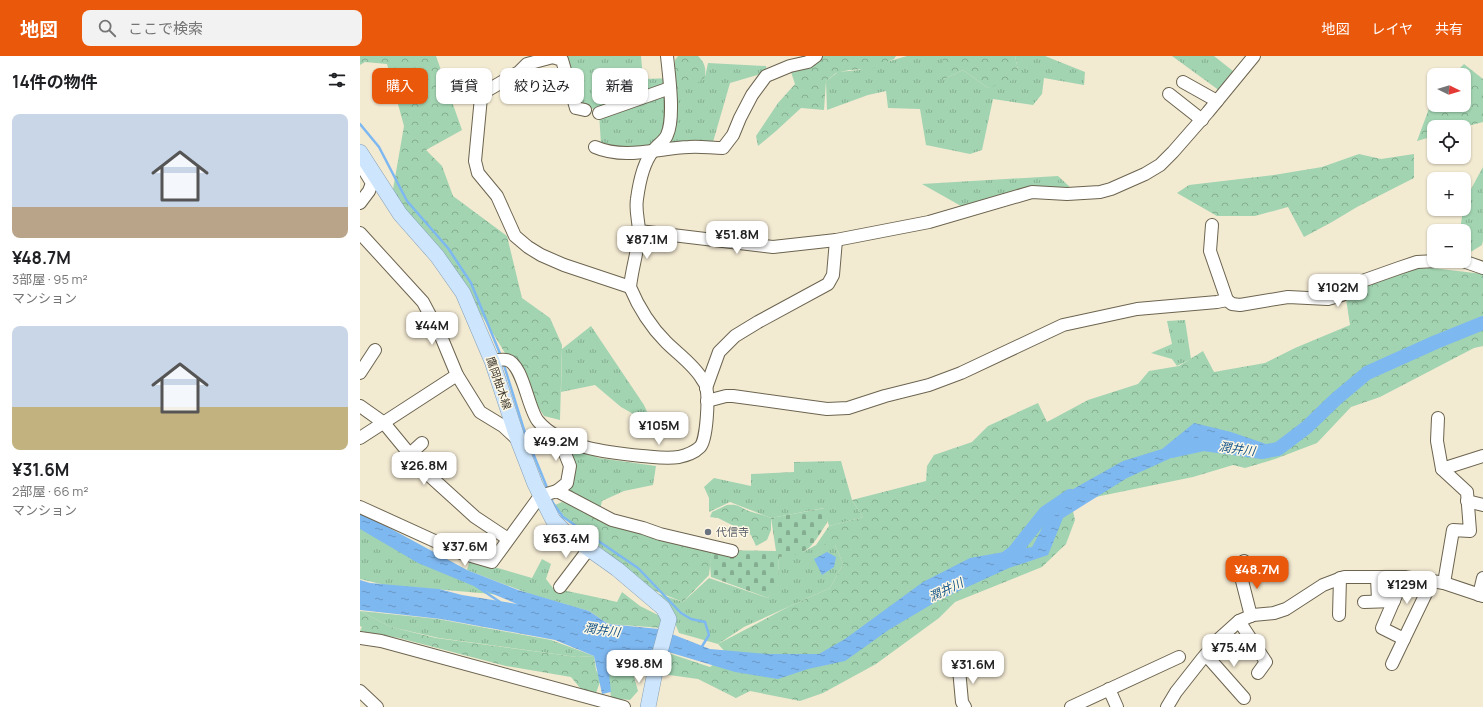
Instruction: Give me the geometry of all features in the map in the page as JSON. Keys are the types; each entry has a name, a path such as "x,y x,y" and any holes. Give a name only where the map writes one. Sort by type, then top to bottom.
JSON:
{"main road":[{"name":"鷹岡柚木線","path":"360,152 400,214 437,256 463,294 492,361 518,440 540,496 553,520 565,532 617,569 663,608 669,618 656,667 648,707"}],"street":[{"path":"630,287 638,249 639,231 636,214 637,200 646,164 653,152 667,136 670,124 670,88 667,56"},
{"path":"596,147 605,151 618,153 653,152 688,147 723,148 733,135 752,95 766,76 790,66 808,62 816,56"},
{"path":"639,231 773,247 836,240 928,222 1032,192 1066,194 1100,192 1111,189 1145,174 1160,165 1202,120 1254,56"},
{"path":"492,361 507,360 513,363 518,371 538,421 547,430 585,448 670,459 693,453 701,446 704,440 708,401 706,388 697,372 665,341 654,328 630,287 541,256 528,247 515,236 497,196 478,174 475,161 481,97 488,90 519,72 527,64 554,57 562,60 576,108 585,110"},
{"path":"1183,82 1217,101"},
{"path":"599,113 670,88"},
{"path":"1169,94 1202,120"},
{"path":"360,164 372,183 369,192 360,202"},
{"path":"1212,225 1210,251 1226,300 1232,304 1240,305 1288,298 1328,299 1342,295 1351,286 1417,262 1427,261"},
{"path":"360,233 423,302 440,334 457,375 480,412 504,426 518,440"},
{"path":"706,388 719,352 735,336 828,284 833,275 836,240"},
{"path":"1471,264 1483,268"},
{"path":"708,401 726,396 733,396 827,409 848,408 885,396 929,385 962,373 1063,324 1137,309 1226,300"},
{"path":"360,373 375,350"},
{"path":"360,438 457,375"},
{"path":"360,406 384,423 421,468 475,517 508,539"},
{"path":"1392,664 1404,639 1438,582 1454,530 1470,531 1467,492 1442,469 1437,442 1438,418"},
{"path":"360,507 461,553 492,562 540,496 557,491 567,483 570,466 558,436"},
{"path":"410,454 422,443"},
{"path":"1442,469 1483,456"},
{"path":"557,491 612,520 660,534 732,550"},
{"path":"1467,500 1483,505"},
{"path":"560,587 586,554 591,550"},
{"path":"1244,561 1239,569 1251,616"},
{"path":"1167,707 1176,692 1206,655 1239,621 1251,616 1274,613 1286,609 1322,585 1344,577 1404,577 1438,582 1481,596 1483,578"},
{"path":"1377,577 1378,601"},
{"path":"1404,577 1382,628 1404,639"},
{"path":"1340,578 1340,615"},
{"path":"1364,602 1394,601"},
{"path":"1239,621 1266,662 1258,673"},
{"path":"360,638 381,641 624,707"},
{"path":"1206,655 1244,698"},
{"path":"1071,707 1179,657"},
{"path":"959,669 962,702 965,707"},
{"path":"1109,689 1117,707"},
{"path":"360,691 377,707"}],"green space":[{"path":"360,56 436,56 440,68 436,68 436,104 453,104 462,130 426,150 442,166 453,196 507,236 522,298 550,318 562,345 560,420 544,416 468,295 431,244 392,195 404,126 398,104 428,104 428,68 388,68 387,64 365,62 360,65"},
{"path":"564,56 641,56 642,68 592,68 592,104 648,104 648,79 705,77 708,63 766,66 767,72 730,83 713,142 620,150 601,144 599,113 584,104 584,68 568,68"},
{"path":"678,56 698,56 704,66 705,77 687,89 674,91 675,60"},
{"path":"809,56 896,56 894,59 871,69 849,70 836,73 826,81 824,110 801,108 758,146 756,136 778,103 795,84 790,69"},
{"path":"907,56 944,56 944,79 963,70 988,88 1018,70 1015,56 1045,56 1085,72 1084,85 1044,78 1042,94 1033,105 993,99 982,150 970,154 926,145 920,109 888,108 886,91 868,95 827,110 826,81 838,72 859,70"},
{"path":"944,56 1015,56 1018,70 1016,79 988,88 963,70 942,80 938,76"},
{"path":"1172,56 1214,56 1233,71 1220,91"},
{"path":"1464,64 1469,68 1460,68"},
{"path":"1471,70 1483,79 1483,122 1471,125 1471,120 1427,120 1427,138 1417,141 1428,112 1471,112"},
{"path":"1359,154 1381,159 1414,154 1414,178 1357,207 1304,237 1288,207 1255,216 1217,216 1177,193 1189,185 1274,175 1322,167"},
{"path":"1483,167 1483,240 1482,245 1471,252 1471,224 1461,224 1462,216 1471,216 1471,189"},
{"path":"1058,176 1071,188 1064,192 1033,185 961,206 922,184"},
{"path":"1415,266 1483,274 1483,346 1474,348 1380,397 1351,407 1317,443 1275,459 1245,468 1233,465 1193,477 1071,502 1075,520 1066,544 1042,567 955,602 939,618 876,664 823,693 800,701 750,691 736,698 698,679 662,674 668,653 710,667 727,654 718,644 788,607 830,588 843,564 835,545 816,545 829,526 863,517 852,500 926,481 927,466 934,455 972,442 988,426 1038,403 1047,422 1088,400 1138,384 1149,371 1179,366 1203,351 1214,372 1265,363 1295,348 1350,325 1345,292"},
{"path":"1185,320 1191,359 1177,366 1172,359 1151,353 1172,344 1167,321"},
{"path":"591,326 644,405 648,414 642,419 621,407 595,385 561,392 562,349"},
{"path":"564,445 599,458 656,466 653,485 624,491 602,501 599,514 561,493 571,478"},
{"path":"841,461 852,500 863,517 829,526 824,508 771,518 730,502 709,512 709,498 704,487 714,478 751,486 751,474 794,472 794,462"},
{"path":"562,502 613,523 712,550 709,575 683,602 653,590 567,520 555,505"},
{"path":"727,505 738,506 748,511 771,518 771,530 767,540 756,546 751,535 718,518 710,517 712,512"},
{"path":"825,508 828,521 809,548 798,554 779,557 778,578 768,598 711,577 710,564 712,550 776,551 771,518"},
{"path":"360,527 503,595 411,587 393,587 360,579"},
{"path":"816,545 835,545 843,564 830,588 744,627 718,644 679,633 671,614 650,591 683,602 709,578 768,598 778,575 779,557 805,551"},
{"path":"542,559 551,564 546,579 553,588 600,598 589,611 530,594 467,570 470,560 532,578"},
{"path":"622,592 640,606 662,617 662,628 608,624 589,611 600,598 617,602"},
{"path":"360,611 438,619 551,640 594,656 577,657 439,638 391,627"},
{"path":"360,611 391,627 436,638 577,657 594,656 596,670 601,679 596,693 581,689 571,677 506,666 399,638 360,631 362,627 360,626"},
{"path":"620,649 653,655 651,670 638,669 634,677 638,691 630,700 611,698 608,667 610,654"}],"water":[{"path":"1194,423 1231,432 1266,444 1248,457 1201,440 1169,459 1127,478 1063,518 1048,555 1009,568 939,600 890,629 845,661 808,669 778,679 735,672 655,648 643,654 623,650 610,654 609,673 611,692 602,694 594,656 555,640 441,619 360,610 360,580 370,583 439,589 462,595 517,604 418,563 360,529 360,512 467,570 518,590 589,611 608,624 659,629 710,649 768,654 819,654 845,639 923,582 970,558 1032,547 1059,497 1123,461 1162,449"},
{"path":"827,552 836,557 834,567 822,575 814,559"}],"waterway":[{"path":"360,124 379,147 407,201 448,248 471,283 501,356"},
{"name":"潤井川","path":"1172,451 1204,444 1262,452 1278,449 1307,427 1336,399 1367,373 1483,323"},
{"path":"503,362 526,436 548,490"},
{"path":"550,496 563,517 638,568 681,613 691,619 705,622 709,635 701,648"},
{"name":"潤井川","path":"1002,561 1014,552 1045,513 1070,496"},
{"path":"476,586 500,602"}],"place":[{"name":"代信寺","path":"708,532"}]}
